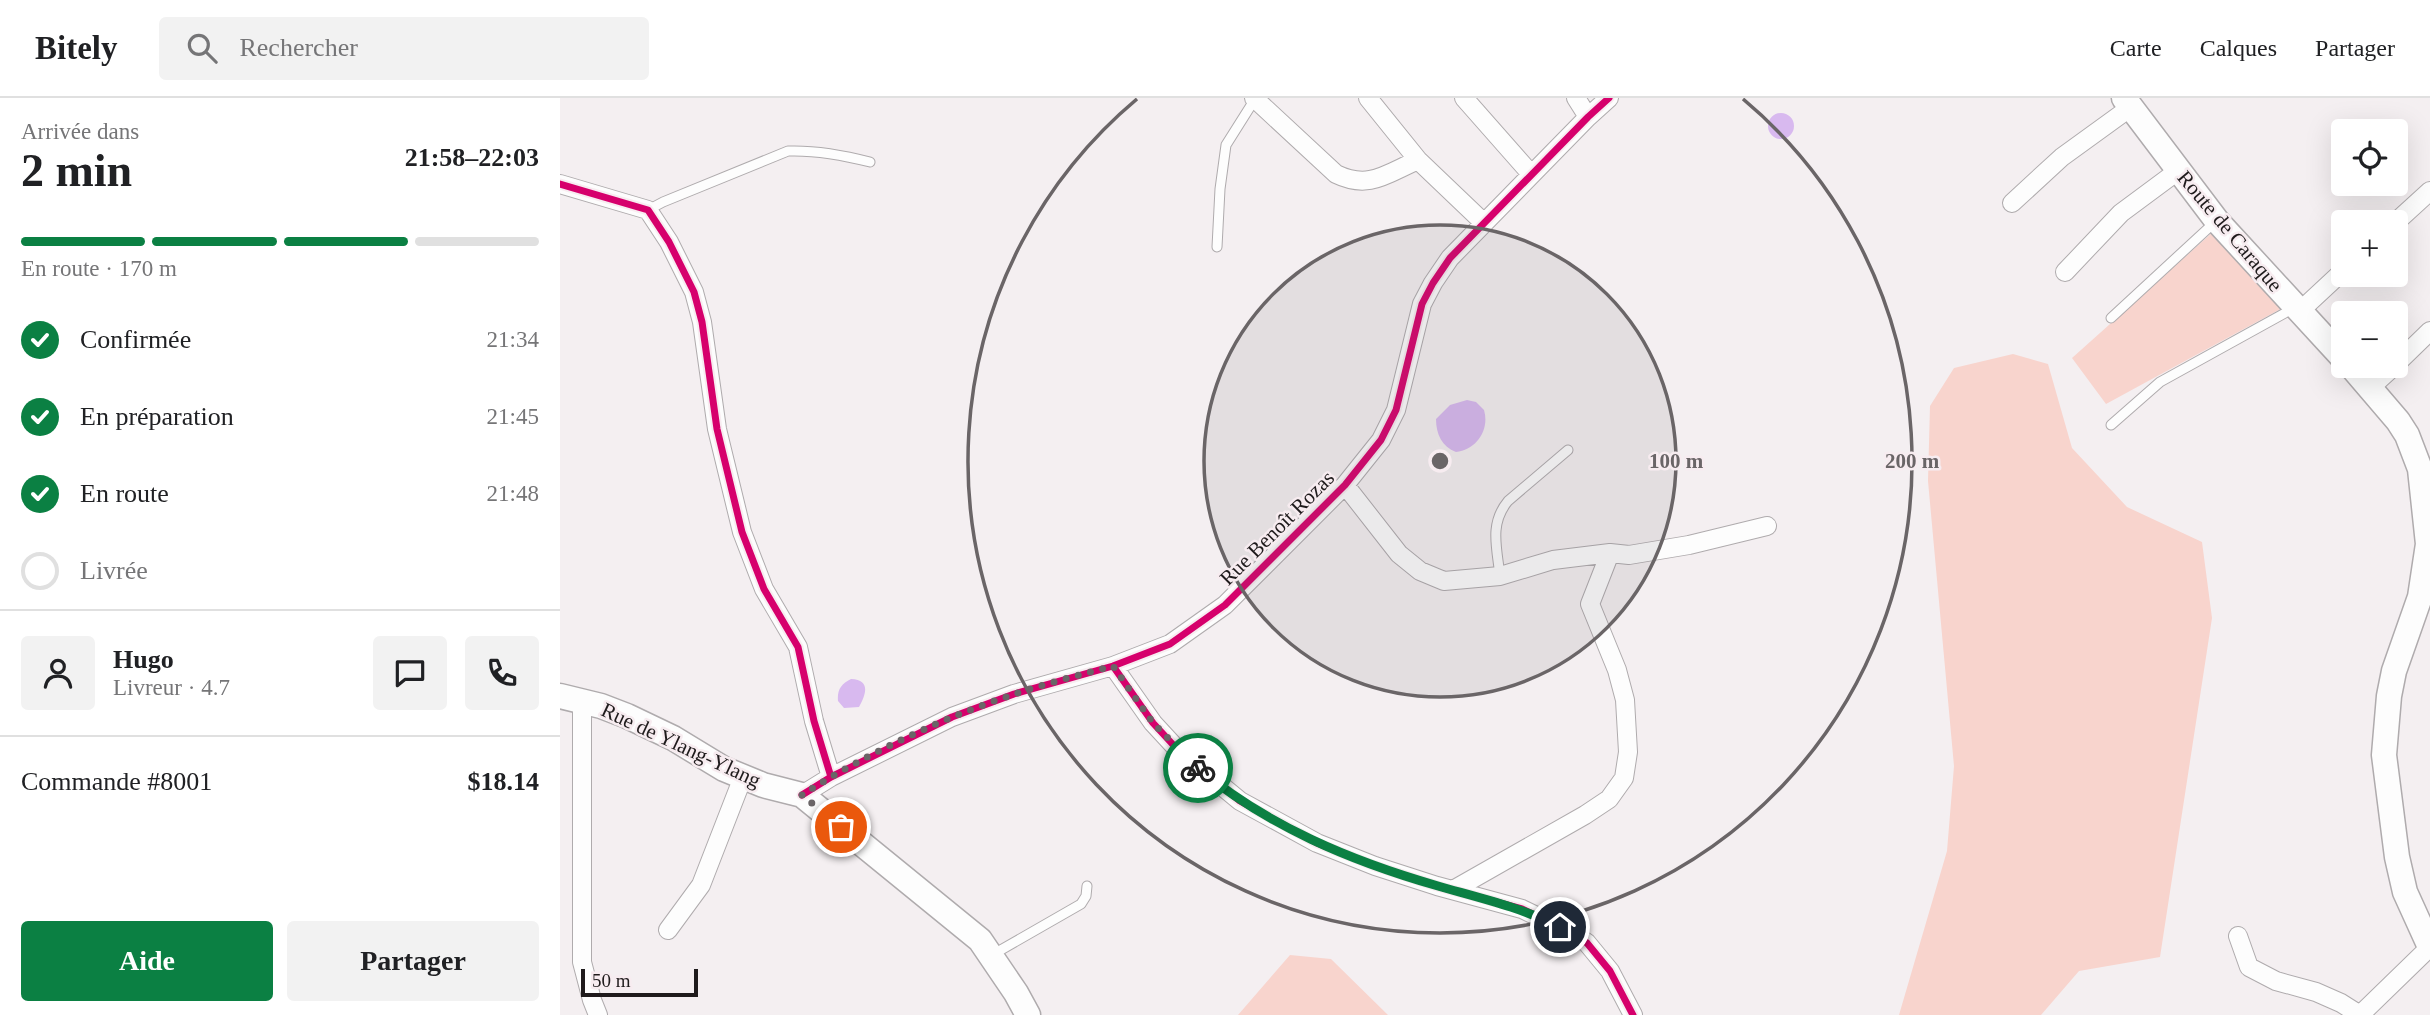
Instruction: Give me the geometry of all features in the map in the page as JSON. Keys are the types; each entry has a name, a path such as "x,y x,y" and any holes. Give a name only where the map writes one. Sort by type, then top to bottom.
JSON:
{"street":[{"path":"1254,98 1336,174 1351,181 1366,183 1418,160"},
{"path":"1368,98 1418,160 1484,223"},
{"path":"1464,98 1531,174"},
{"path":"1576,98 1588,117"},
{"name":"Rue Benoît Rozas","path":"802,795 831,776 952,717 1014,694 1113,666 1170,644 1225,605 1345,485 1381,440 1396,410 1422,304 1450,258 1609,98"},
{"path":"2012,202 2128,103"},
{"name":"Route de Caraque","path":"2128,103 2217,221 2331,345"},
{"path":"2065,272 2121,213 2179,170"},
{"path":"560,184 649,210 694,292 702,322 717,429 741,532 764,589 798,647 814,722 831,776"},
{"path":"2408,211 2430,191"},
{"path":"2298,309 2331,281"},
{"path":"2408,352 2430,331"},
{"path":"2238,936 2249,967 2276,981 2316,992 2360,1015 2430,947 2405,892 2397,857 2384,755 2394,671 2420,597 2428,544 2425,473 2398,421 2362,378"},
{"path":"2371,387 2381,378"},
{"path":"1345,485 1399,554 1420,571 1444,580 1500,576 1553,560 1610,553 1629,555 1689,545 1767,526"},
{"path":"1452,890 1585,815 1609,799 1624,778 1628,752 1625,700 1617,670 1590,604 1610,553"},
{"path":"1113,666 1153,723 1177,749 1240,801 1317,843 1375,866 1522,909 1587,943 1610,971 1633,1015"},
{"path":"571,699 582,962 598,1015"},
{"name":"Rue de Ylang-Ylang","path":"571,699 614,711 649,726 743,777 802,795"},
{"path":"668,930 701,885 743,777"},
{"path":"802,795 979,940 1028,1015"}],"lane":[{"path":"1217,247 1226,145 1254,98"},
{"path":"649,210 663,201 788,151 805,150 870,162"},
{"path":"2111,318 2217,221"},
{"path":"2111,425 2160,382 2298,309"},
{"path":"1500,576 1496,540 1499,510 1567,450"},
{"path":"991,956 1081,904 1086,896 1087,886"}],"shaded area":[{"path":"1781,113 1790,117 1794,126 1790,135 1781,139 1772,135 1768,126 1772,117"},
{"path":"2214,231 2286,306 2106,404 2072,358"},
{"path":"2013,354 2048,364 2072,448 2127,507 2202,542 2212,618 2160,957 2079,971 2041,1015 1899,1015 1947,851 1954,766 1928,481 1930,406 1954,368"},
{"path":"1467,400 1476,402 1484,410 1485,425 1475,443 1456,452 1447,447 1441,439 1436,419 1450,405"},
{"path":"851,679 862,682 865,693 859,707 844,708 838,701 838,694 842,685"},
{"path":"1290,955 1331,959 1388,1015 1238,1015"}],"cycle path":[{"path":"802,795 831,777 952,717 1014,694 1113,666 1170,644 1225,605 1345,485 1381,440 1396,410 1422,304 1450,258 1609,98"},
{"path":"560,184 648,210 669,242 694,292 702,322 717,429 742,532 764,589 798,647 814,721 831,777"},
{"path":"1113,666 1153,723 1177,749 1240,801 1317,843 1437,886 1522,909 1574,934 1587,943 1610,971 1633,1015"}],"way so far":[{"path":"841,827 802,795 831,776 952,717 1014,694 1113,666 1153,723 1198,768"}],"route":[{"path":"1198,768 1240,801 1317,843 1437,886 1522,909 1560,927"}]}
